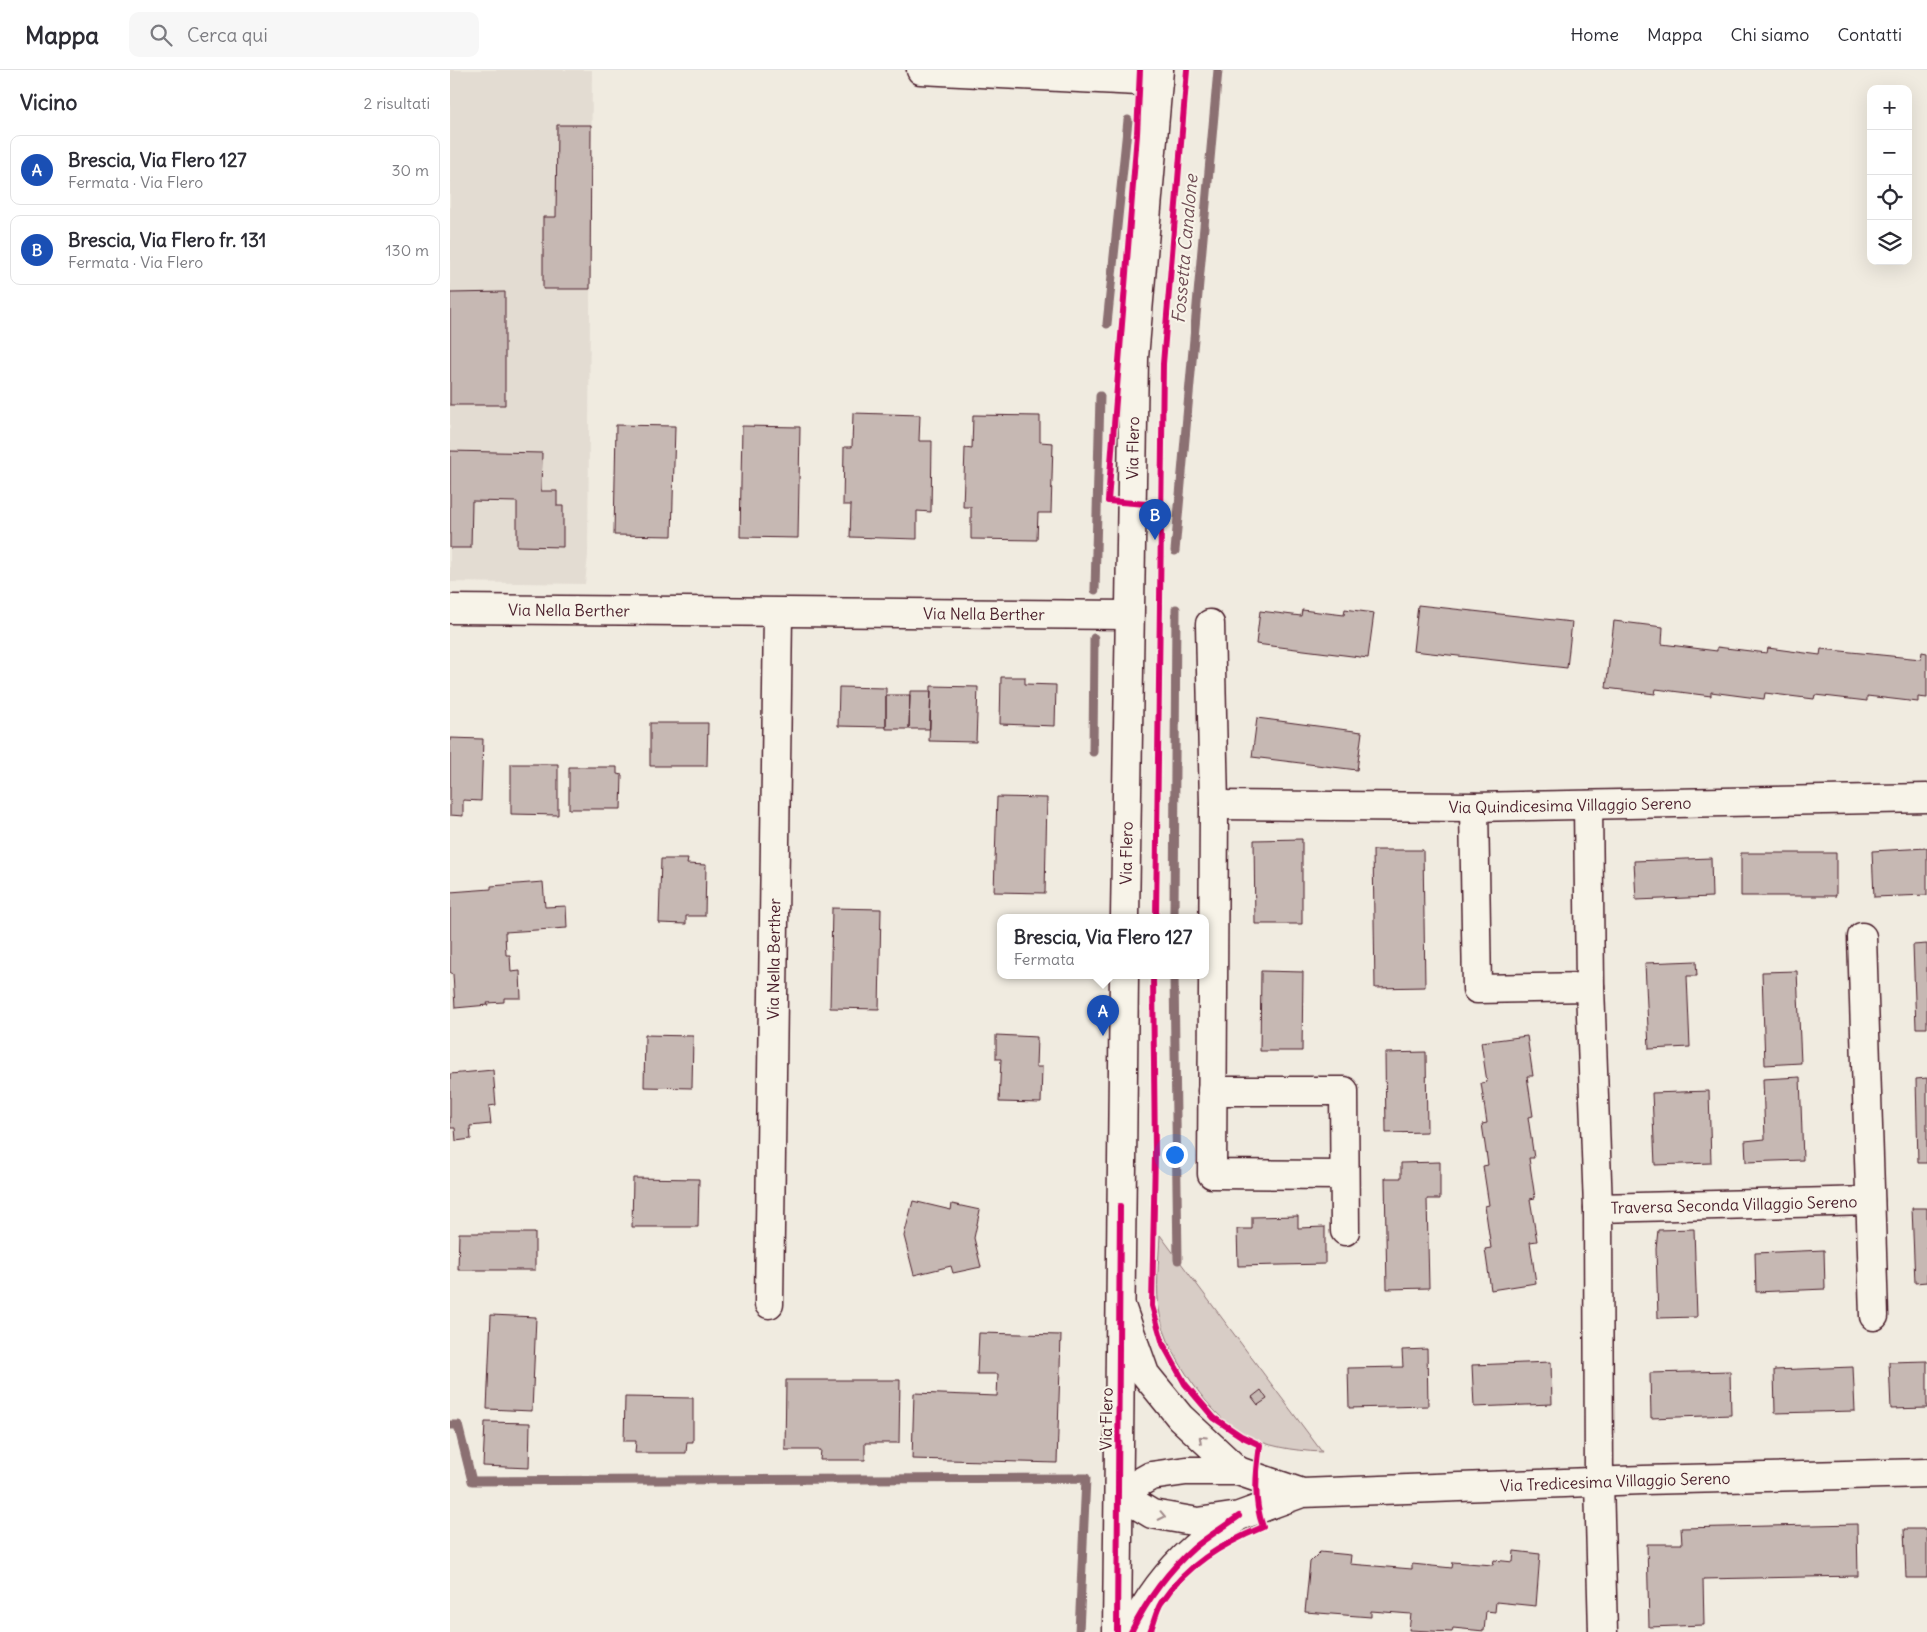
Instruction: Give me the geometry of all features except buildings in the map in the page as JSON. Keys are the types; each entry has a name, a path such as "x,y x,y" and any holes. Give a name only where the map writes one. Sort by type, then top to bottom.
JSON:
{"street":[{"path":"921,70 1159,76"},
{"name":"Via Flero","path":"1125,914 1134,358 1159,76"},
{"name":"Via Nella Berther","path":"450,609 1129,615"},
{"name":"Via Nella Berther","path":"769,1304 778,613"},
{"path":"1210,624 1214,805 1212,1174 1344,1175"},
{"name":"Via Quindicesima Villaggio Sereno","path":"1214,805 1474,807 1927,798"},
{"name":"Traversa Seconda Villaggio Sereno","path":"1588,805 1590,987 1598,1208 1599,1482 1603,1632"},
{"path":"1474,807 1477,990 1590,987"},
{"name":"Traversa Seconda Villaggio Sereno","path":"1862,937 1874,1316"},
{"name":"Via Flero","path":"1117,1632 1124,979"},
{"path":"1212,1091 1344,1091 1346,1231"},
{"name":"Traversa Seconda Villaggio Sereno","path":"1598,1208 1870,1201"},
{"name":"Via Tredicesima Villaggio Sereno","path":"1121,1305 1145,1374 1180,1416 1238,1471"},
{"name":"Via Tredicesima Villaggio Sereno","path":"1302,1493 1238,1471 1186,1471 1151,1476 1119,1494 1152,1514 1198,1522 1239,1516 1302,1493 1927,1473"},
{"name":"Via Tredicesima Villaggio Sereno","path":"1131,1632 1140,1614 1162,1583 1194,1548 1239,1516"}],"shaded area":[{"path":"450,70 592,70 588,555 585,584 450,582"},
{"path":"1160,1235 1322,1452 1280,1447 1246,1435 1231,1426 1204,1399 1176,1357 1162,1324 1158,1296"}],"waterway":[{"name":"Fossetta Canalone","path":"1175,551 1218,70"},
{"name":"Fossetta Canalone","path":"1107,324 1128,120"},
{"name":"Fossetta Canalone","path":"1095,590 1100,396"},
{"name":"Fossetta Canalone","path":"1174,914 1176,609"},
{"name":"Fossetta Canalone","path":"1093,752 1094,638"},
{"name":"Fossetta Canalone","path":"1174,979 1178,1260"},
{"path":"450,1425 458,1425 472,1481 1086,1478 1079,1632"}],"cycle path":[{"path":"1140,70 1137,134 1108,501 1160,505"},
{"path":"1156,914 1163,364 1187,70"},
{"path":"1150,1632 1161,1603 1182,1577 1219,1548 1263,1527 1257,1496 1260,1445 1241,1436 1214,1418 1185,1384 1163,1344 1152,1306 1155,1153 1153,979"},
{"path":"1117,1632 1120,1206"},
{"path":"1131,1632 1151,1598 1184,1557 1239,1516"}],"place":[{"name":"Brescia, Via Flero fr. 131","path":"1155,540"},
{"name":"Brescia, Via Flero 127","path":"1103,1036"}]}
